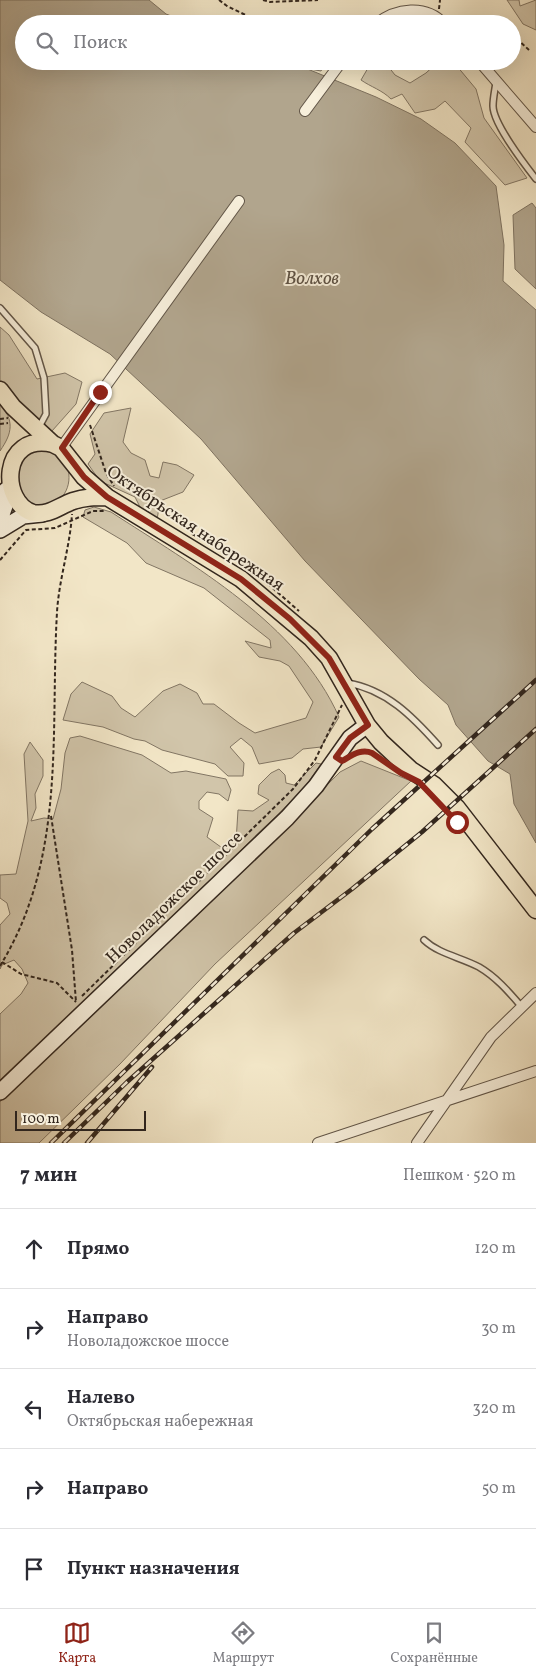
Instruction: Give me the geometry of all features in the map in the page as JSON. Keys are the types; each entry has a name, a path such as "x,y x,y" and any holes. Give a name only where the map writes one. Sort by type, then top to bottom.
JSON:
{"main road":[{"name":"Октябрьская набережная","path":"0,390 13,407 57,446 84,477 111,499 254,590 311,638 329,658 368,725 395,756 434,785 457,808 536,910"},
{"path":"13,407 21,423 20,448"},
{"path":"0,520 5,506 6,490 4,478 6,466 11,456 20,448 30,443 42,441 57,446"},
{"path":"68,503 76,478 73,463"},
{"path":"6,490 13,501 23,509 35,513 48,513"},
{"path":"0,530 23,516 48,513 68,503 88,497 111,499"},
{"name":"Новоладожское шоссе","path":"0,1092 286,818 316,786 350,738 368,725"}],"street":[{"path":"390,15 405,9 432,15"},
{"path":"305,111 335,70"},
{"path":"487,70 536,127"},
{"path":"57,446 85,414 239,201"},
{"path":"417,1143 492,1037 536,993"},
{"path":"318,1143 536,1071"}],"lane":[{"path":"496,81 492,107 494,115 518,157 536,179"},
{"path":"0,308 35,348 44,378 46,414 37,430"},
{"path":"344,682 370,689 403,709 438,745"},
{"path":"424,940 432,947 478,967 496,978 521,1006"}],"path":[{"path":"219,0 246,15"},
{"path":"263,0 270,2 318,0"},
{"path":"521,43 529,50"},
{"path":"0,560 26,530 55,528 72,522 111,499 106,473 85,414"},
{"path":"0,424 8,423"},
{"path":"0,966 22,924 40,872 51,812 57,609 72,522 68,503"},
{"path":"70,1008 293,789 315,760 344,702"},
{"path":"336,757 342,761 356,753 367,751 381,759"},
{"path":"51,812 72,950 76,1002"},
{"path":"2,962 21,974 57,983 76,1002"}],"shaded area":[{"path":"507,0 519,0 520,6 536,0 536,30 523,24 521,15 517,15"},
{"path":"367,70 391,70 395,75 410,83 429,70 460,70 476,89 484,118 527,178 505,185 465,142 471,128 445,101 435,109 415,113 402,94 391,99 361,80"},
{"path":"0,327 9,335 37,379 65,373 82,382 76,404 52,431 21,406 0,381"},
{"path":"0,403 8,415 10,427 0,451"},
{"path":"131,408 123,442 131,453 145,460 150,476 159,478 163,462 177,465 194,475 183,492 160,501 157,520 140,507 135,497 100,481 88,464 95,454 90,434 104,413"},
{"path":"34,448 57,453 66,464 69,477 66,491 62,497 55,502 34,507 15,494 15,461"},
{"path":"94,507 111,512 209,576 270,625 297,653 321,683 339,717 321,747 303,749 292,758 259,764 252,747 241,738 230,747 244,763 243,776 228,776 215,764 162,750 145,741 134,739 103,727 63,720 71,694 82,682 112,696 121,708 135,717 163,691 180,684 197,693 203,704 214,704 255,733 306,718 313,702 289,666 280,661 259,657 245,641 271,648 270,640 204,588 146,563 127,543 83,517 85,510"},
{"path":"80,736 142,755 171,773 186,771 226,779 231,790 228,801 219,794 207,792 199,801 199,809 213,818 207,837 225,850 236,842 238,810 253,811 269,800 258,794 259,785 271,773 279,769 285,775 286,783 294,785 316,763 321,764 302,791 0,1083 0,1014 21,994 28,983 22,969 14,960 2,965 0,969 0,925 10,914 7,903 0,898 0,875 16,874 28,821 24,754 30,742 43,760 43,776 35,794 36,808 31,821 44,818 53,819 61,789 65,753 70,738"},
{"path":"361,761 411,781 215,964 120,1064 39,1143 0,1143 0,1102 53,1048 196,917 340,772"}],"water":[{"name":"Волхов","path":"0,0 149,0 169,15 15,15 15,70 310,70 376,97 421,119 455,143 496,186 504,245 503,281 536,310 536,843 514,804 510,774 488,761 456,725 448,705 419,679 305,561 201,439 110,354 41,312 0,280"},
{"path":"532,203 536,208 536,289 515,269 513,215"}],"railway":[{"path":"51,1143 372,829 536,680"},
{"path":"64,1143 127,1082 294,933 422,832 536,729"},
{"path":"87,1143 152,1067"}],"route":[{"path":"100,392 62,448 79,471 94,487 107,497 241,579 311,638 329,658 368,725 350,738 336,757 342,761 356,753 367,751 372,753 401,773 419,782 433,794 457,822"}]}
